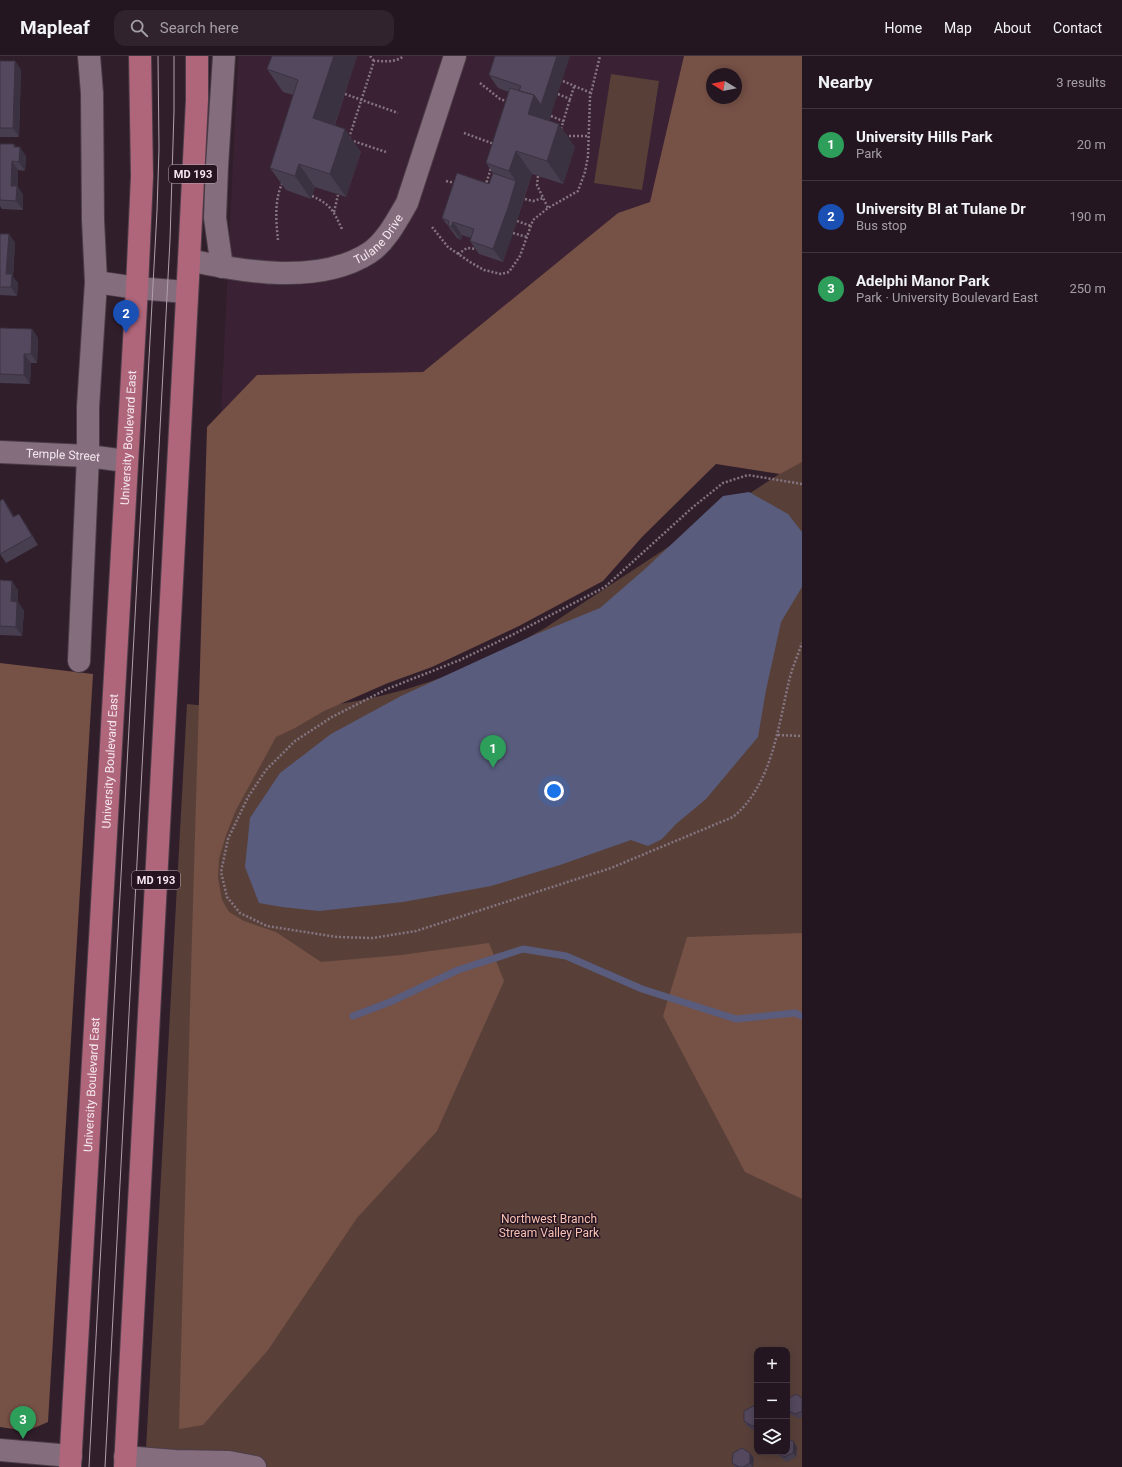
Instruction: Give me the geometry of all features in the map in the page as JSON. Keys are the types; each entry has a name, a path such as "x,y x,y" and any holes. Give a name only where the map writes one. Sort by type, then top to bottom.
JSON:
{"main road":[{"name":"University Boulevard East","path":"71,1461 126,461 137,288 142,176 140,56"},
{"name":"MD 193","path":"125,1462 186,292 189,260 197,100 197,56"}],"street":[{"path":"79,661 88,456 88,407 96,282 93,220 92,93 89,56"},
{"path":"224,56 215,218 228,268"},
{"name":"Tulane Drive","path":"189,260 228,268 288,274 312,272 339,266 369,253 383,240 407,203 455,56"},
{"path":"96,282 137,288 186,292"},
{"name":"Temple Street","path":"0,452 88,456 126,461"},
{"path":"0,1450 71,1461"},
{"path":"125,1462 229,1462 255,1467"}],"path":[{"path":"370,56 374,61 390,62 397,61 404,56"},
{"path":"432,227 448,247 484,270 500,274 509,272 520,256 534,220 548,208 578,191 585,172 588,156 591,93 600,56"},
{"path":"348,139 374,61"},
{"path":"562,81 591,93"},
{"path":"480,83 500,99 512,104"},
{"path":"574,87 558,136 588,136"},
{"path":"345,94 398,113"},
{"path":"558,94 570,99"},
{"path":"551,116 563,121"},
{"path":"464,133 498,146"},
{"path":"343,138 386,152"},
{"path":"486,184 492,165"},
{"path":"538,176 537,185 548,208"},
{"path":"278,240 276,224 277,203 280,187 284,181"},
{"path":"446,181 454,184 460,183"},
{"path":"482,183 486,184 490,188"},
{"path":"334,212 338,195"},
{"path":"312,196 326,203 334,212 342,229"},
{"path":"524,199 533,201 543,198"},
{"path":"517,221 531,226"},
{"path":"513,233 527,237"},
{"path":"458,254 467,248 481,249"},
{"path":"802,484 748,474 723,483 693,507 605,587 466,657 387,689 332,717 295,741 263,776 248,797 228,839 222,872 227,897 240,913 267,926 337,936 373,938 416,931 611,868 733,817 743,809 753,795 765,772 778,735 789,679 802,643"},
{"path":"778,735 802,736"}],"shaded area":[{"path":"238,56 802,56 220,652 217,496"},
{"path":"684,56 802,56 802,462 780,474 716,464 642,537 603,581 519,626 432,667 388,683 324,711 276,737 236,810 226,835 219,859 218,878 222,900 229,912 244,921 276,932 321,962 401,955 489,943 504,981 437,1131 357,1218 268,1350 203,1425 179,1429 207,427 257,375 423,372 618,213 650,202"},
{"path":"0,663 93,674 48,1422 27,1431 0,1427"},
{"path":"802,933 802,1199 745,1172 663,1016 687,937"}],"green space":[{"path":"611,74 659,81 642,190 594,183"},
{"name":"Northwest Branch Stream Valley Park","path":"802,459 802,1467 145,1467 187,704 241,709 282,710 363,700 425,683 456,672 545,628"}],"water":[{"path":"749,492 788,514 802,532 802,587 781,622 766,690 758,737 706,799 676,824 662,839 648,846 631,840 560,865 491,886 403,902 319,911 259,903 245,867 250,818 280,773 331,734 401,696 534,635 600,608 645,569 723,496"}],"building":[{"path":"272,56 334,56 313,118 345,129 330,174 299,164 295,176 270,168 298,80 267,69"},
{"path":"495,56 557,56 541,105 534,95 519,91 521,86 489,75"},
{"path":"0,61 15,61 13,128 0,128"},
{"path":"510,88 534,95 528,114 559,124 547,161 516,151 509,171 486,163"},
{"path":"0,144 14,144 14,147 20,147 19,162 12,161 11,186 17,186 16,201 0,200"},
{"path":"457,173 489,184 493,173 516,181 493,249 470,241 474,229 453,222 451,227 448,225 449,221 442,218"},
{"path":"0,234 9,234 6,274 12,274 11,287 0,287"},
{"path":"0,328 32,329 31,354 24,354 24,375 0,374"},
{"path":"3,499 13,517 19,514 32,536 0,554 0,501"},
{"path":"0,580 12,581 11,601 17,602 16,627 0,626"},
{"path":"796,1394 802,1398 802,1411 795,1414 790,1412 790,1397"},
{"path":"754,1406 754,1425 752,1426 744,1421 744,1411"},
{"path":"790,1440 794,1442 793,1453 790,1454"},
{"path":"742,1448 750,1453 750,1463 743,1467 739,1467 732,1463 733,1453"}],"waterway":[{"path":"353,1016 390,1002 458,970 523,949 566,956 642,989 736,1019 795,1013 802,1016"}],"tram line":[{"path":"89,1467 157,211 159,149 158,56"},
{"path":"105,1467 170,240 174,56"}],"place":[{"name":"University Bl at Tulane Dr","path":"126,333"},
{"name":"University Hills Park","path":"493,768"},
{"name":"Adelphi Manor Park","path":"23,1439"}]}
